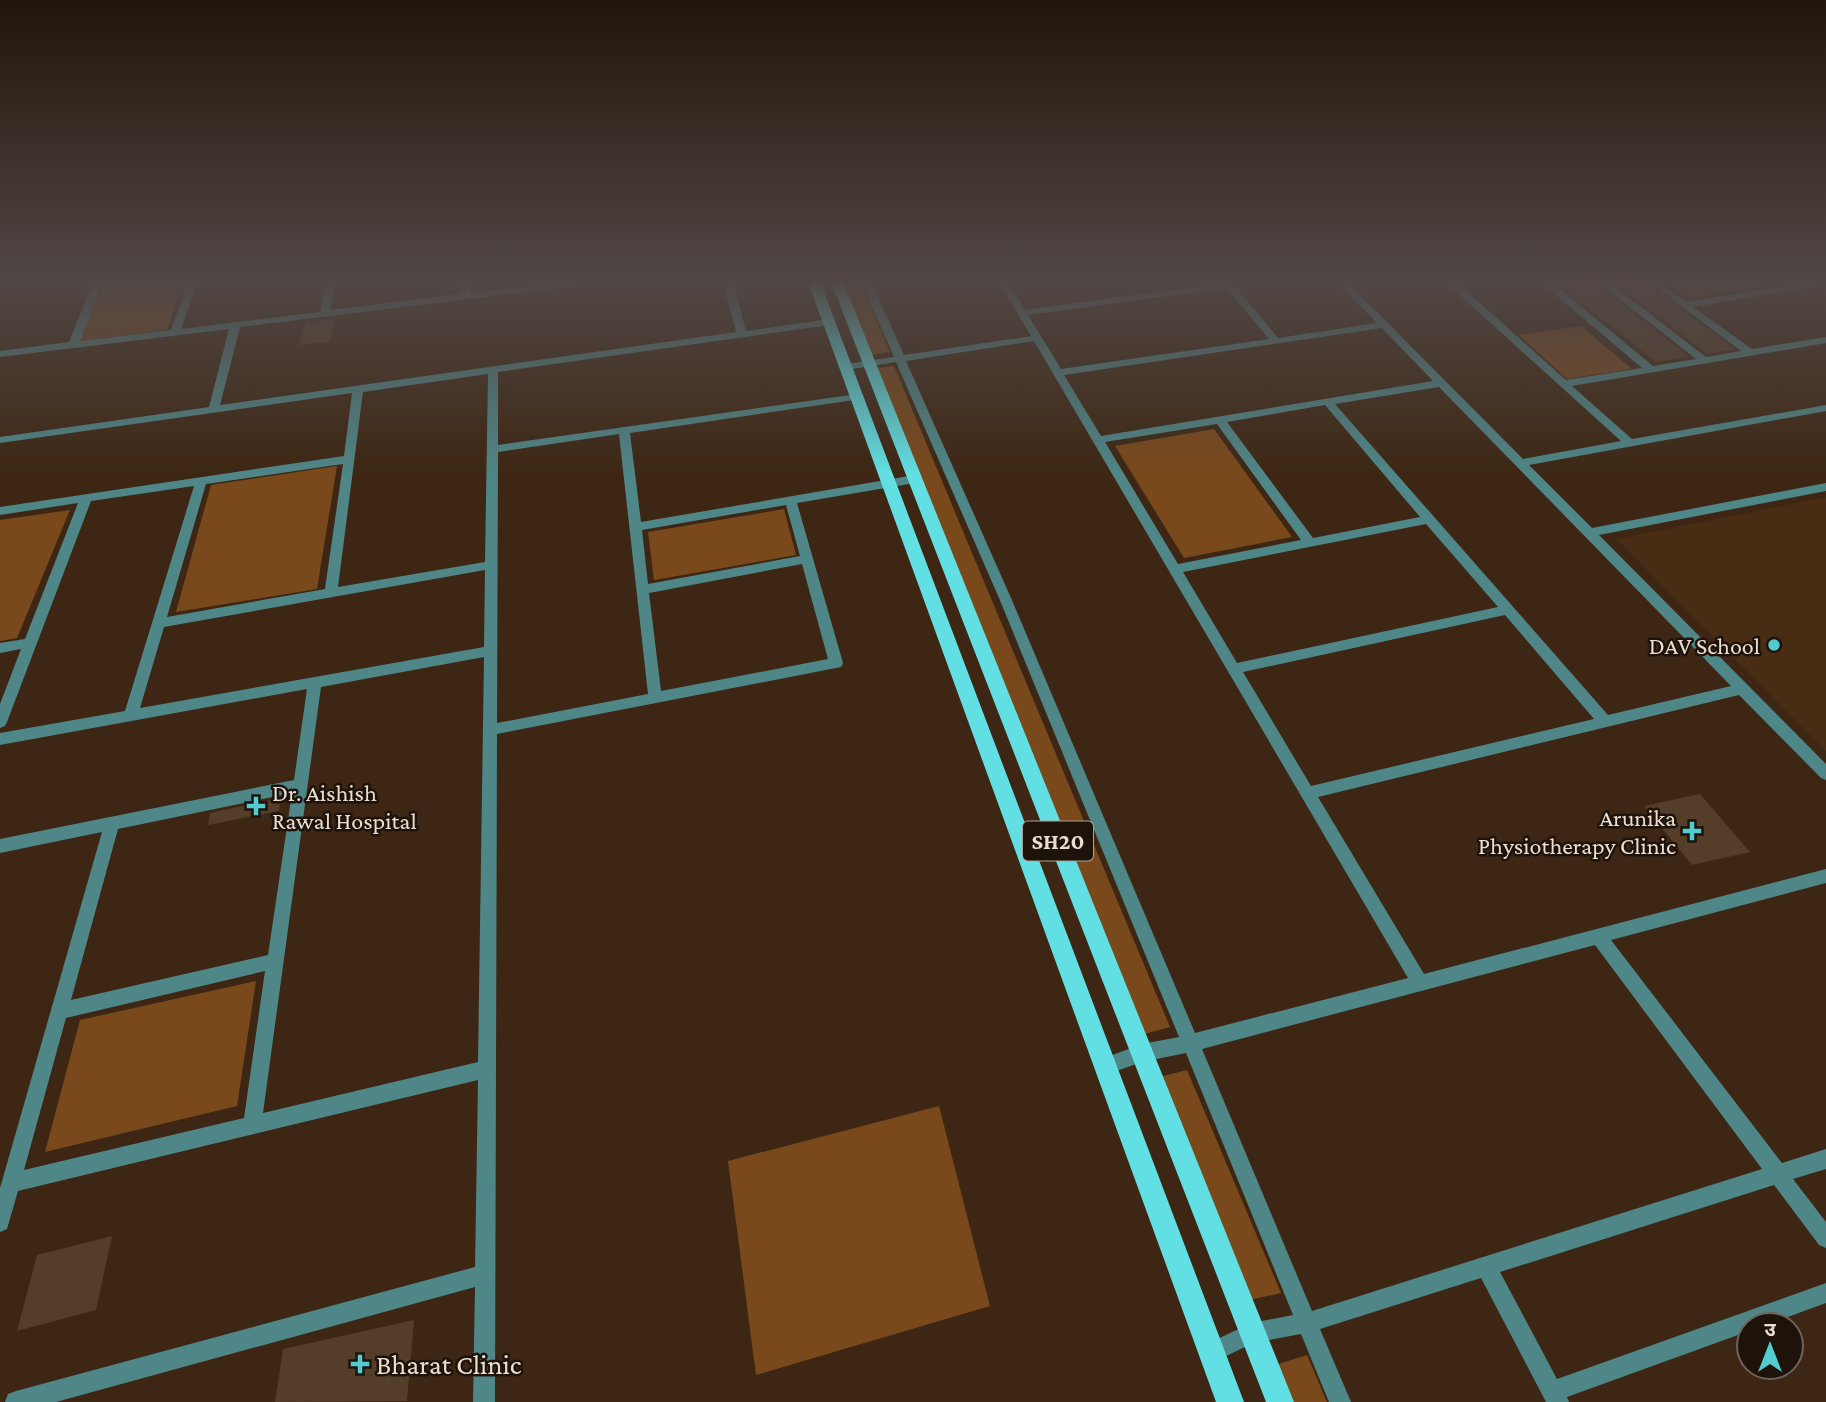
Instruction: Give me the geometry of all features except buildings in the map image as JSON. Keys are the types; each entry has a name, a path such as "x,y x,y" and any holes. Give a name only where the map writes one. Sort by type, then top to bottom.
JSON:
{"main road":[{"name":"SH20","path":"837,344 1230,1402"},
{"name":"SH20","path":"861,344 1280,1402"}],"street":[{"path":"0,354 77,344"},
{"path":"213,411 230,344"},
{"path":"0,440 675,344"},
{"path":"893,344 1005,598 1188,1044 1340,1402"},
{"path":"846,367 995,344"},
{"path":"1041,344 1420,983"},
{"path":"1058,373 1253,344"},
{"path":"1403,344 1826,774"},
{"path":"1519,344 1629,443"},
{"path":"1621,344 1650,369"},
{"path":"1684,344 1704,360"},
{"path":"1738,344 1750,353"},
{"path":"1563,384 1800,344"},
{"path":"484,1402 492,370"},
{"path":"1098,440 1441,383"},
{"path":"331,593 358,390"},
{"path":"492,449 857,397"},
{"path":"1328,402 1605,722"},
{"path":"1520,463 1826,408"},
{"path":"1220,420 1310,542"},
{"path":"624,430 655,698"},
{"path":"0,511 349,459"},
{"path":"635,527 915,480"},
{"path":"131,715 201,481"},
{"path":"1589,533 1826,487"},
{"path":"0,722 86,499"},
{"path":"490,730 836,663 791,501"},
{"path":"1175,569 1429,519"},
{"path":"642,590 807,559"},
{"path":"159,623 491,565"},
{"path":"1234,670 1508,610"},
{"path":"0,648 30,643"},
{"path":"0,739 490,651"},
{"path":"252,1125 315,682"},
{"path":"1308,793 1742,689"},
{"path":"0,846 300,785"},
{"path":"0,1222 112,823"},
{"path":"1105,1066 1142,1053 1188,1044 1826,876"},
{"path":"1598,936 1826,1238"},
{"path":"59,1011 275,961"},
{"path":"11,1183 487,1069"},
{"path":"1212,1352 1251,1333 1306,1323 1826,1159"},
{"path":"1486,1266 1555,1396 1826,1293"},
{"path":"16,1402 485,1275"}],"shaded area":[{"path":"868,344 887,344 890,352 872,355"},
{"path":"1529,344 1603,344 1632,369 1567,379"},
{"path":"894,366 1170,1027 1141,1035 876,368"},
{"path":"1214,429 1292,537 1184,558 1115,446"},
{"path":"337,466 317,589 176,612 211,485"},
{"name":"DAV School","path":"1826,497 1826,751 1616,539"},
{"path":"784,509 796,555 654,580 648,532"},
{"path":"70,510 17,638 0,641 0,520"},
{"path":"256,981 237,1106 45,1152 80,1020"},
{"path":"1187,1070 1281,1293 1249,1300 1159,1077"},
{"path":"939,1106 990,1306 756,1375 728,1161"},
{"path":"1307,1355 1327,1402 1290,1402 1275,1365"}],"place":[{"name":"DAV School","path":"1774,645"},
{"name":"Dr. Aishish Rawal Hospital","path":"256,806"},
{"name":"Arunika Physiotherapy Clinic","path":"1692,831"},
{"name":"Bharat Clinic","path":"360,1364"}]}
